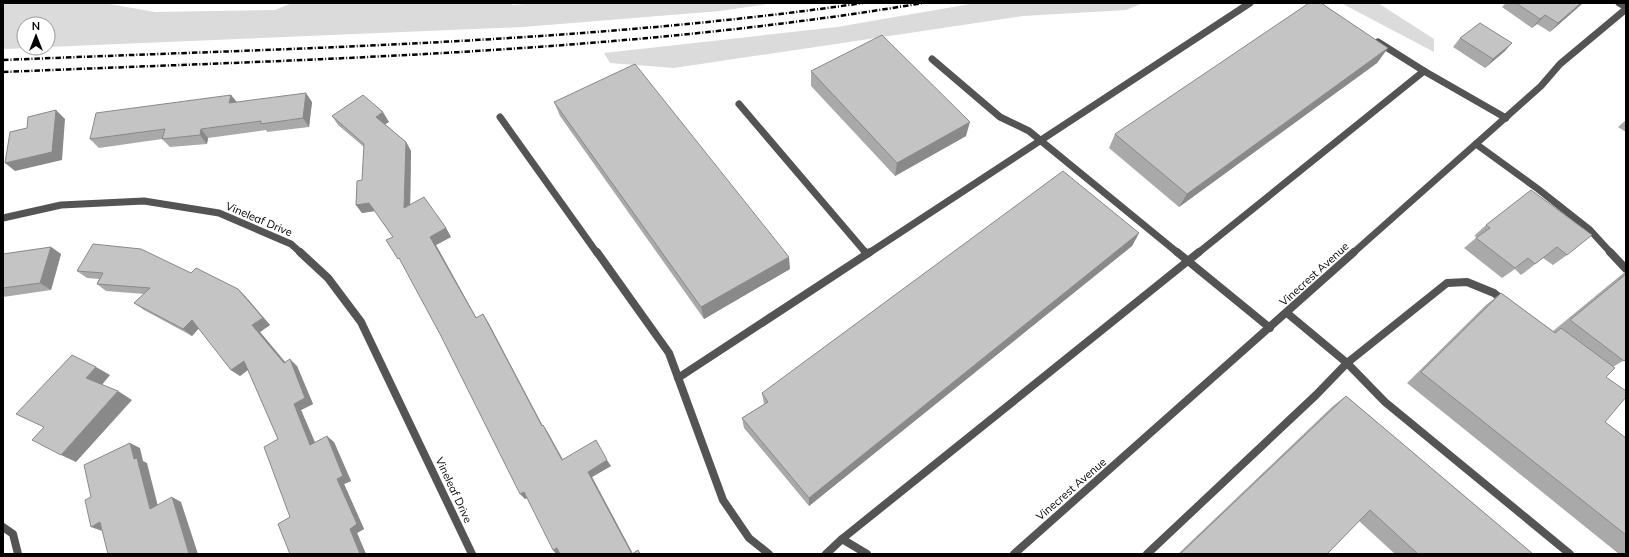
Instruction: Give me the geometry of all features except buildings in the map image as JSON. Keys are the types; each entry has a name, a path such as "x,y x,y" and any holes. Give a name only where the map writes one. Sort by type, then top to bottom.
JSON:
{"street":[{"path":"678,378 1250,3"},
{"path":"1619,3 1626,8"},
{"name":"Vinecrest Avenue","path":"1014,554 1506,118 1541,86 1560,64 1626,8"},
{"path":"1370,37 1424,71 1506,118"},
{"path":"932,59 1000,117 1029,131 1270,328"},
{"path":"826,554 842,539 1424,71"},
{"path":"739,104 867,254"},
{"path":"500,117 669,353 723,500 749,538 769,554"},
{"path":"1476,144 1538,189 1590,230 1626,269"},
{"name":"Vineleaf Drive","path":"3,218 61,205 144,201 219,213 291,244 328,278 362,322 472,554"},
{"path":"1147,554 1316,395 1347,363 1447,283 1467,282 1494,293 1513,308"},
{"path":"1287,313 1347,363 1385,402 1570,554"},
{"path":"3,526 13,534 18,554"},
{"path":"842,539 867,554"}],"shaded area":[{"path":"3,3 104,3 155,12 275,10 292,3 512,3 512,5 543,3 774,3 720,11 523,27 56,47 56,16 16,16 16,48 3,49"},
{"path":"976,3 1143,3 1126,10 1023,16 674,68 610,63 604,53 837,27"},
{"path":"1341,3 1378,3 1434,39 1434,52"}],"railway":[{"path":"3,60 326,48 542,36 649,28 756,17 863,3"},
{"path":"3,72 349,58 579,44 809,20 923,3"}]}
